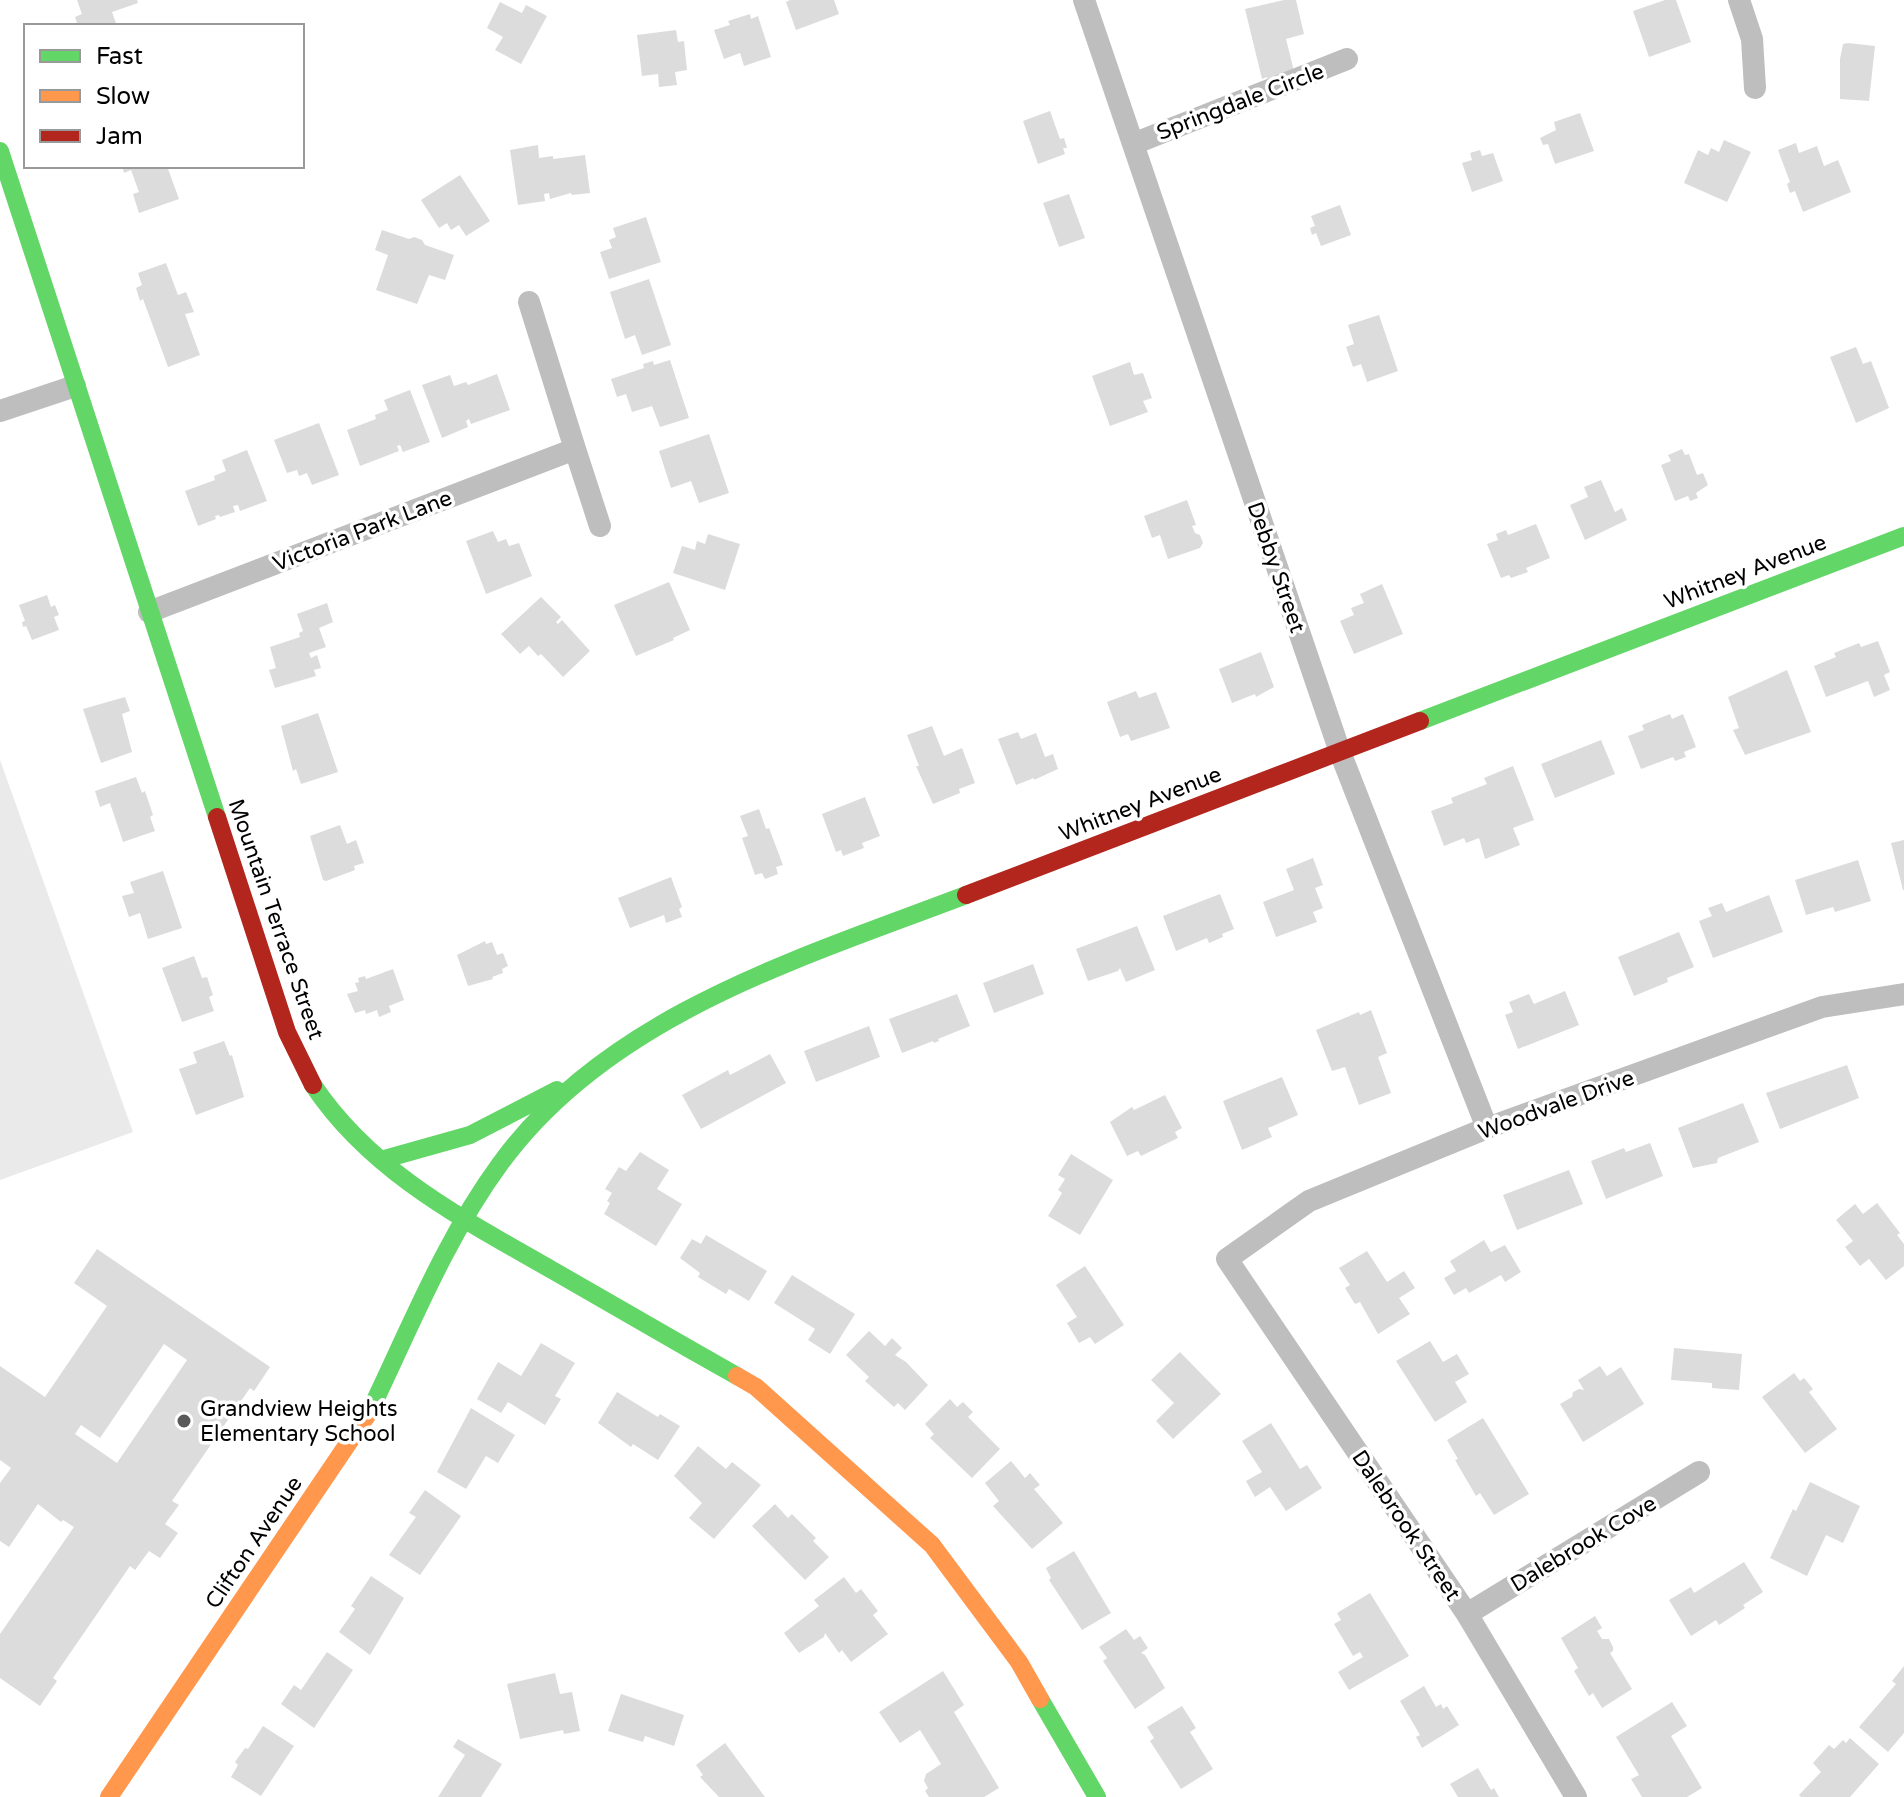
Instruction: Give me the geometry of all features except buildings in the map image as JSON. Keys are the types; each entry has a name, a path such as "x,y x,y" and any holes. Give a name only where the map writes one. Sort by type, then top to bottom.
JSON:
{"main road":[{"name":"Mountain Terrace Street","path":"0,151 287,1032 314,1087 354,1138 409,1183 463,1219 756,1387 932,1545 1019,1662 1097,1797"},
{"name":"Whitney Avenue","path":"463,1219 501,1162 546,1112 609,1056 700,1001 800,958 1904,536"},
{"path":"381,1160 470,1135 587,1075"},
{"name":"Clifton Avenue","path":"109,1797 368,1415 463,1219"}],"street":[{"name":"Debby Street","path":"1084,0 1340,752 1487,1128"},
{"path":"1739,0 1752,39 1755,88"},
{"name":"Springdale Circle","path":"1133,144 1347,59"},
{"path":"529,302 600,526"},
{"path":"0,411 75,386"},
{"name":"Victoria Park Lane","path":"149,612 575,449"},
{"name":"Woodvale Drive","path":"1227,1259 1309,1201 1487,1128 1822,1007 1904,996"},
{"name":"Dalebrook Street","path":"1227,1259 1467,1614 1576,1797"},
{"name":"Dalebrook Cove","path":"1467,1614 1699,1472"}],"shaded area":[{"path":"0,760 133,1132 0,1180"}],"traffic: fast":[{"path":"0,151 217,817"},
{"path":"1420,721 1904,536"},
{"path":"370,1411 429,1284 462,1223 500,1164 544,1112 595,1068 651,1030 712,997 839,943 966,895"},
{"path":"313,1085 336,1116 362,1143 421,1191 485,1232 737,1376"},
{"path":"381,1160 470,1135 557,1090"},
{"path":"1040,1699 1097,1797"}],"traffic: slow":[{"path":"737,1376 756,1387 932,1545 1019,1662 1040,1699"},
{"path":"109,1797 370,1411"}],"traffic: jam":[{"path":"966,895 1420,721"},
{"path":"217,817 287,1032 313,1085"}],"place":[{"name":"Grandview Heights Elementary School","path":"184,1421"}]}
